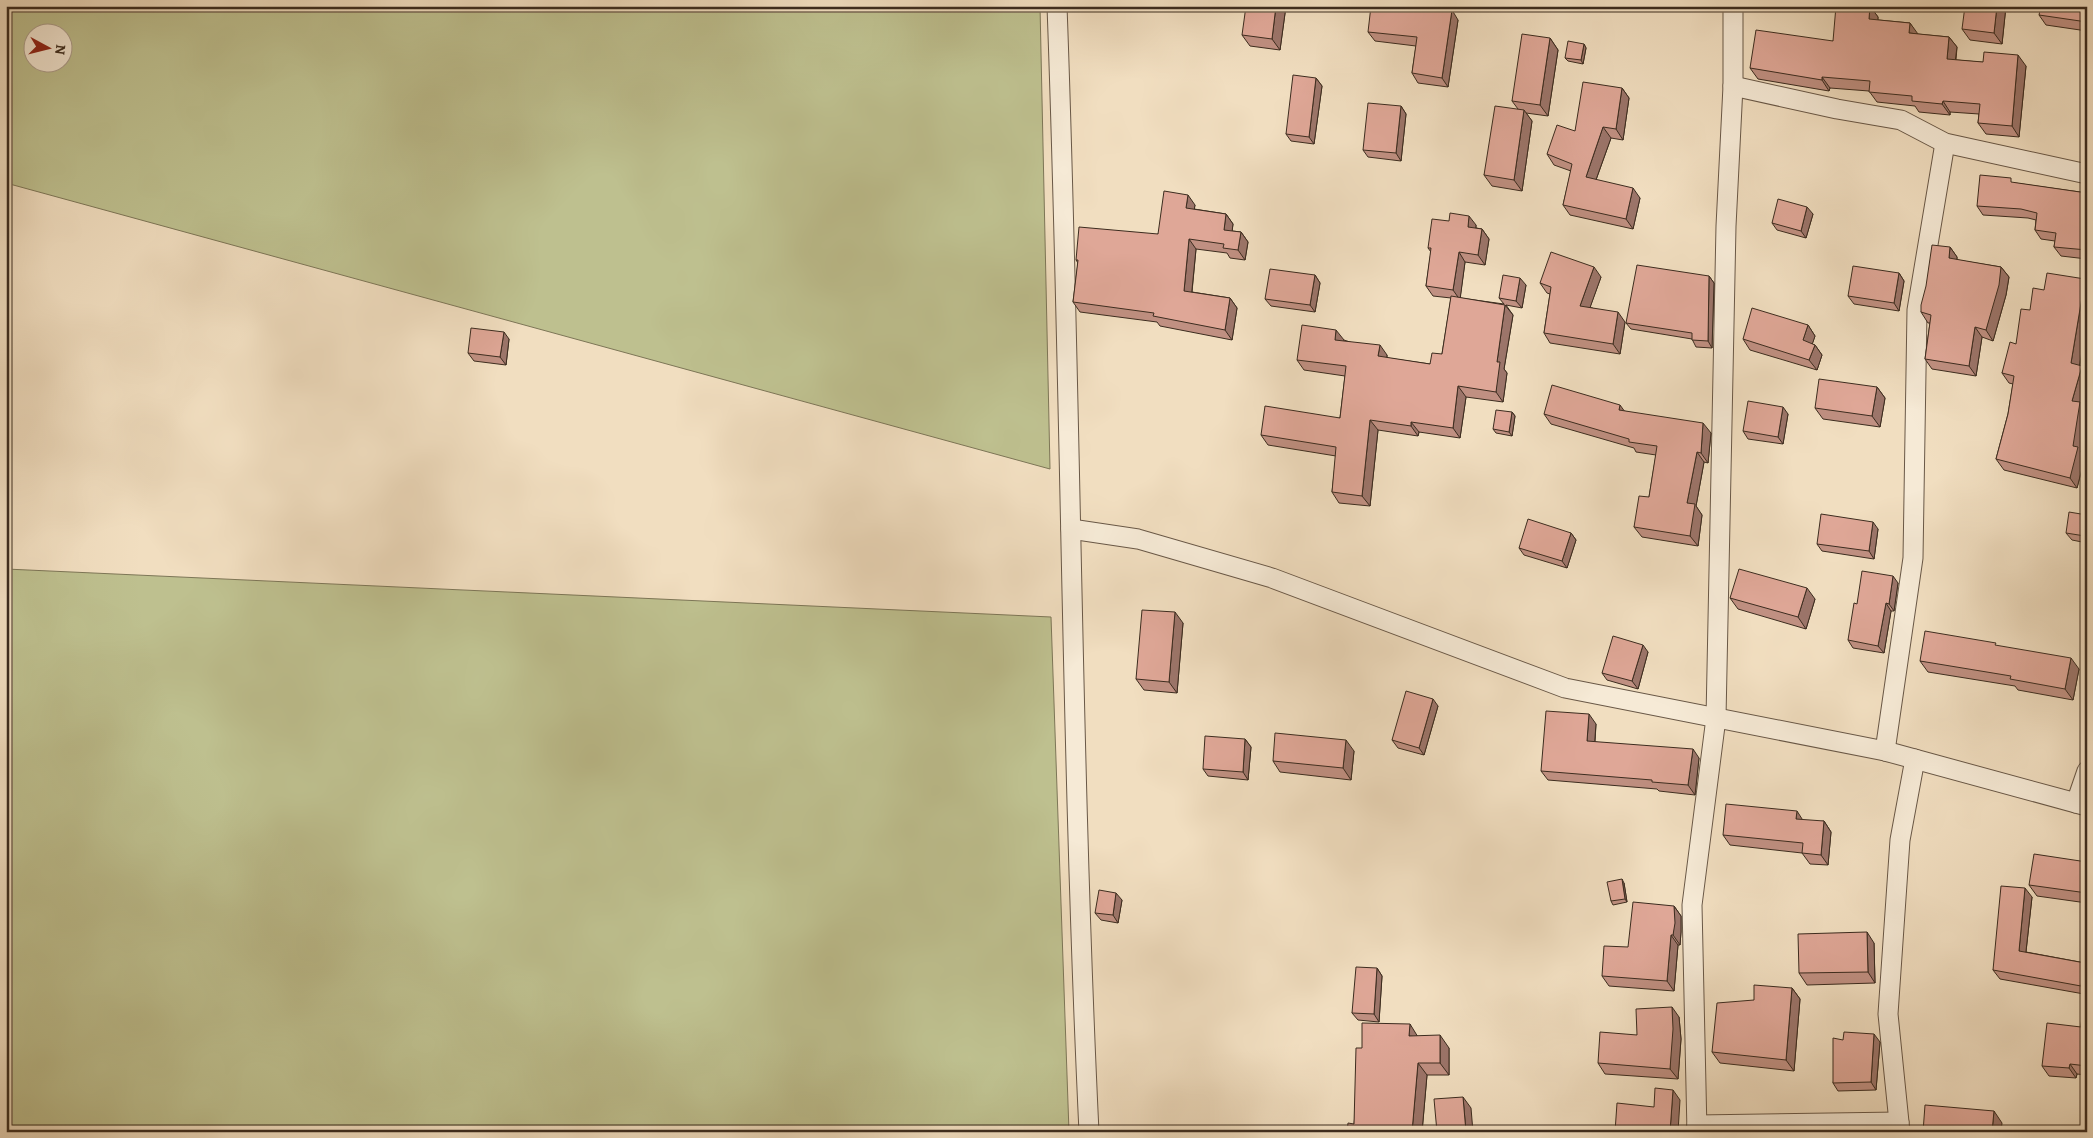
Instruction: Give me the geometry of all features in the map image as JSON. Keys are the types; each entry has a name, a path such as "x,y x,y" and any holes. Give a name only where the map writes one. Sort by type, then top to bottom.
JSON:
{"street":[{"path":"1057,6 1064,187 1075,721 1089,1132"},
{"path":"1733,6 1733,86 1726,226 1716,718 1692,905 1697,1128 1899,1127 1888,1014 1900,840 1915,759"},
{"path":"1733,86 1837,109 1901,120 1945,143 2087,174"},
{"path":"1885,751 1914,558 1917,310 1945,143"},
{"path":"1071,528 1138,539 1272,578 1565,688 1885,751 2081,804 2087,771"}],"green space":[{"path":"6,6 1040,6 1050,469 6,183"},
{"path":"6,569 1051,617 1069,1132 6,1132"}],"building":[{"path":"1246,6 1276,6 1272,39 1242,35"},
{"path":"1371,6 1426,6 1452,10 1442,78 1412,73 1417,37 1368,32"},
{"path":"1836,6 1870,6 1869,19 1910,23 1909,33 1949,37 1947,59 1983,62 1984,52 2018,55 2012,126 1978,123 1980,104 1943,101 1942,104 1912,101 1912,96 1869,92 1870,81 1822,77 1822,80 1750,68 1756,30 1833,41"},
{"path":"1965,6 1997,6 1994,33 1962,29"},
{"path":"2041,6 2087,6 2087,22 2039,15"},
{"path":"1522,34 1550,38 1540,105 1512,101"},
{"path":"1568,41 1584,44 1581,60 1565,58"},
{"path":"1293,75 1316,78 1309,137 1286,134"},
{"path":"1583,82 1622,88 1616,129 1603,127 1586,177 1633,188 1626,219 1563,205 1572,164 1547,154 1557,125 1575,131"},
{"path":"1368,103 1401,106 1396,153 1363,150"},
{"path":"1495,106 1524,110 1514,180 1484,175"},
{"path":"1980,175 2011,178 2011,182 2087,193 2087,250 2054,247 2056,233 2035,230 2037,213 2021,209 1977,206"},
{"path":"1164,191 1188,195 1186,208 1226,214 1224,230 1241,232 1238,250 1223,248 1224,244 1189,239 1184,291 1230,298 1225,330 1153,316 1154,313 1073,302 1078,260 1076,260 1079,227 1158,234"},
{"path":"1778,199 1807,207 1801,231 1772,223"},
{"path":"1450,213 1469,216 1468,227 1482,229 1478,255 1459,252 1453,290 1426,286 1431,248 1428,248 1432,219 1449,221"},
{"path":"1932,245 1950,247 1949,258 2001,267 1999,285 1986,330 1975,327 1969,366 1925,359 1931,315 1921,312 1921,305"},
{"path":"1551,252 1594,267 1580,306 1618,312 1613,344 1544,333 1551,287 1540,283"},
{"path":"1637,265 1709,276 1708,341 1692,340 1692,333 1626,323"},
{"path":"1853,266 1899,273 1894,303 1848,296"},
{"path":"1270,269 1315,275 1310,305 1265,299"},
{"path":"2047,273 2085,279 2071,363 2082,366 2072,401 2080,402 2073,446 2078,447 2070,478 1996,459 2008,414 2014,376 2002,373 2010,342 2016,344 2021,309 2030,310 2033,288 2044,290"},
{"path":"1503,275 1520,278 1516,301 1499,298"},
{"path":"1451,296 1505,305 1497,362 1500,362 1496,392 1458,386 1453,428 1411,422 1411,426 1370,420 1362,496 1332,492 1336,447 1261,435 1265,406 1340,418 1346,366 1297,360 1302,325 1336,330 1335,340 1380,345 1378,356 1430,364 1432,353 1442,354"},
{"path":"1752,308 1808,325 1803,340 1815,345 1809,360 1743,339"},
{"path":"471,328 504,332 500,357 468,353"},
{"path":"1819,379 1877,387 1872,416 1815,408"},
{"path":"1552,385 1620,405 1619,410 1703,423 1701,453 1697,452 1687,503 1695,504 1690,536 1634,527 1639,496 1649,497 1657,446 1629,442 1629,439 1544,414"},
{"path":"1748,401 1783,407 1778,437 1743,431"},
{"path":"1496,410 1512,412 1509,432 1493,429"},
{"path":"2069,512 2087,515 2085,536 2066,533"},
{"path":"1821,514 1873,522 1869,551 1817,544"},
{"path":"1528,519 1571,533 1562,561 1519,548"},
{"path":"1739,569 1807,588 1798,617 1730,598"},
{"path":"1862,571 1893,576 1889,604 1886,603 1878,646 1848,640 1854,603 1857,604"},
{"path":"1142,610 1175,612 1169,682 1136,679"},
{"path":"1925,631 2071,658 2065,689 2010,679 2011,676 1920,661"},
{"path":"1613,636 1643,645 1632,681 1602,673"},
{"path":"1406,691 1433,699 1419,748 1392,740"},
{"path":"1546,711 1589,714 1587,741 1693,749 1688,785 1652,782 1652,780 1541,771"},
{"path":"1275,733 1346,740 1343,768 1273,761"},
{"path":"1205,736 1245,739 1243,772 1203,769"},
{"path":"1726,804 1797,811 1796,819 1824,821 1821,855 1802,853 1803,843 1723,835"},
{"path":"2034,854 2087,862 2087,893 2029,885"},
{"path":"1622,879 1625,899 1611,901 1607,882"},
{"path":"2001,886 2025,888 2019,951 2085,963 2081,986 1993,970"},
{"path":"1099,890 1116,893 1113,915 1095,913"},
{"path":"1633,902 1674,906 1675,923 1673,935 1671,935 1667,981 1602,976 1604,946 1628,947"},
{"path":"1867,932 1868,972 1799,973 1798,934"},
{"path":"1356,967 1377,968 1374,1014 1352,1013"},
{"path":"1754,985 1792,988 1786,1060 1712,1052 1717,1003 1754,1000"},
{"path":"2084,990 2087,990 2087,1066 2070,1064 2069,1068 2042,1066 2047,1023 2081,1027"},
{"path":"1672,1007 1673,1029 1670,1069 1598,1063 1600,1032 1637,1035 1636,1009"},
{"path":"1362,1023 1410,1024 1409,1036 1440,1035 1440,1063 1418,1063 1412,1132 1347,1132 1348,1123 1354,1124 1356,1048 1362,1048"},
{"path":"1844,1032 1874,1034 1871,1082 1833,1083 1833,1038 1843,1040"},
{"path":"1655,1088 1673,1090 1670,1132 1615,1132 1617,1103 1654,1107"},
{"path":"1463,1097 1466,1132 1437,1132 1434,1099"},
{"path":"1925,1105 1994,1111 1992,1132 1923,1132"},
{"path":"1859,1130 1881,1132 1859,1132"}]}
